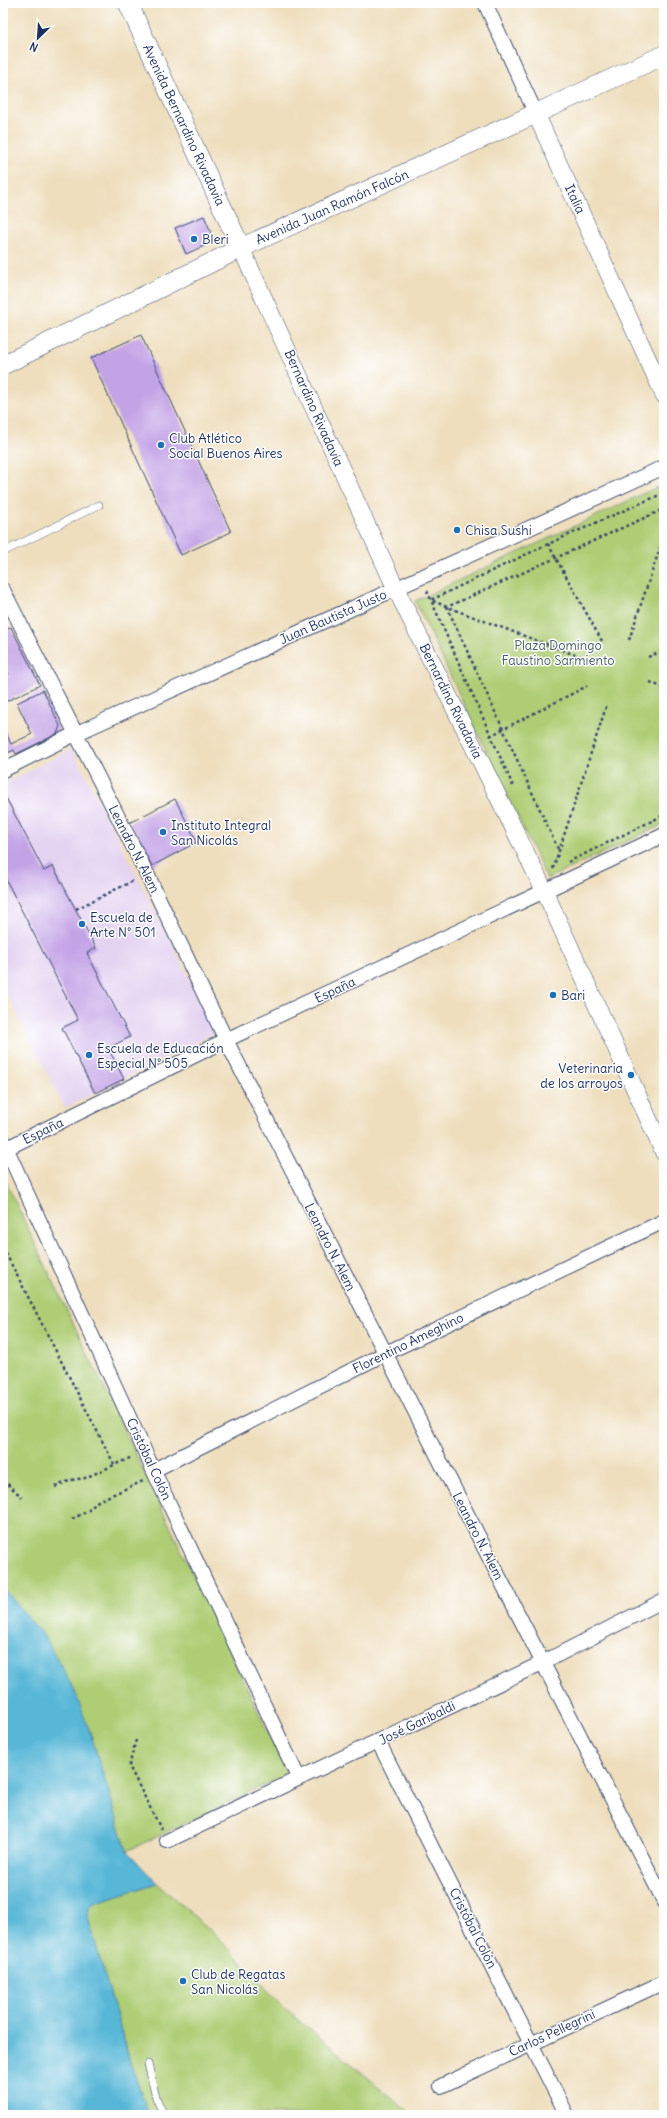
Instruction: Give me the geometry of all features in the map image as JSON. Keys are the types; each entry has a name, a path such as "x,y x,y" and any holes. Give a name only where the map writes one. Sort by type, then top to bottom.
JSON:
{"main road":[{"name":"Avenida Bernardino Rivadavia","path":"128,3 241,248"},
{"name":"Avenida Juan Ramón Falcón","path":"3,365 241,248 664,55"}],"street":[{"name":"Italia","path":"485,3 664,395"},
{"name":"Bernardino Rivadavia","path":"241,248 396,588 545,892 664,1153"},
{"name":"Juan Bautista Justo","path":"3,770 75,734 664,467"},
{"name":"Leandro N. Alem","path":"3,590 147,874 226,1040 384,1354 664,1901"},
{"name":"España","path":"4,1146 226,1040 664,835"},
{"name":"Cristóbal Colón","path":"4,1146 298,1778"},
{"name":"Florentino Ameghino","path":"155,1473 384,1354 664,1221"},
{"name":"José Garibaldi","path":"168,1841 542,1663 664,1600"},
{"name":"Cristóbal Colón","path":"378,1741 567,2115"},
{"name":"Carlos Pellegrini","path":"441,2086 664,1982"}],"lane":[{"path":"3,552 99,505"},
{"path":"148,2064 156,2098 164,2115"}],"path":[{"path":"431,600 548,544 664,493"},
{"path":"447,607 664,509"},
{"path":"629,640 664,536"},
{"path":"548,544 554,559 602,641"},
{"path":"421,578 490,736 516,791"},
{"path":"431,600 586,659"},
{"path":"447,607 558,849"},
{"path":"648,658 664,651"},
{"path":"650,682 664,688"},
{"path":"490,736 502,728 587,686"},
{"path":"553,869 558,849 607,704"},
{"path":"561,865 664,815"},
{"path":"550,865 553,869"},
{"path":"553,869 557,867"},
{"path":"76,910 147,874"},
{"path":"3,1248 114,1464"},
{"path":"55,1487 71,1480 85,1478 145,1451"},
{"path":"72,1519 88,1511 98,1501 155,1473"},
{"path":"3,1480 22,1497"},
{"path":"136,1740 129,1766 168,1841"}],"shaded area":[{"name":"Escuela de Arte N° 501","path":"72,749 217,1032 65,1108 3,987 3,784"}],"green space":[{"name":"Plaza Domingo Faustino Sarmiento","path":"664,484 664,824 547,879 415,601"},
{"path":"3,1176 288,1774 127,1851 91,1735 46,1639 3,1588"},
{"name":"Club de Regatas San Nicolás","path":"157,1883 219,1938 285,2009 413,2115 149,2115 132,2068 88,1918 89,1907 96,1902"}],"water":[{"path":"3,1588 46,1639 74,1689 91,1735 127,1851 157,1883 96,1902 89,1907 88,1918 132,2068 149,2115 3,2115"}],"building":[{"name":"Bleri","path":"204,216 211,232 206,245 186,254 175,228"},
{"name":"Club Atlético Social Buenos Aires","path":"141,335 231,532 181,555 91,358"},
{"path":"3,607 8,617 3,619"},
{"path":"11,627 40,685 3,703 3,677 9,674 3,664 3,628 4,631"},
{"path":"43,690 60,726 57,734 16,754 14,750 3,755 3,735 6,733 11,744 32,734 17,703"},
{"path":"3,792 44,871 53,866 96,948 87,953 130,1037 108,1048 124,1079 95,1093 62,1028 78,1020 3,874"},
{"name":"Instituto Integral San Nicolás","path":"175,799 197,842 152,866 129,823"}],"place":[{"name":"Bleri","path":"194,239"},
{"name":"Club Atlético Social Buenos Aires","path":"161,445"},
{"name":"Chisa Sushi","path":"457,530"},
{"name":"Instituto Integral San Nicolás","path":"163,832"},
{"name":"Escuela de Arte N° 501","path":"82,924"},
{"name":"Bari","path":"553,995"},
{"name":"Escuela de Educación Especial N° 505","path":"89,1055"},
{"name":"Veterinaria de los arroyos","path":"631,1075"},
{"name":"Club de Regatas San Nicolás","path":"183,1981"}]}
